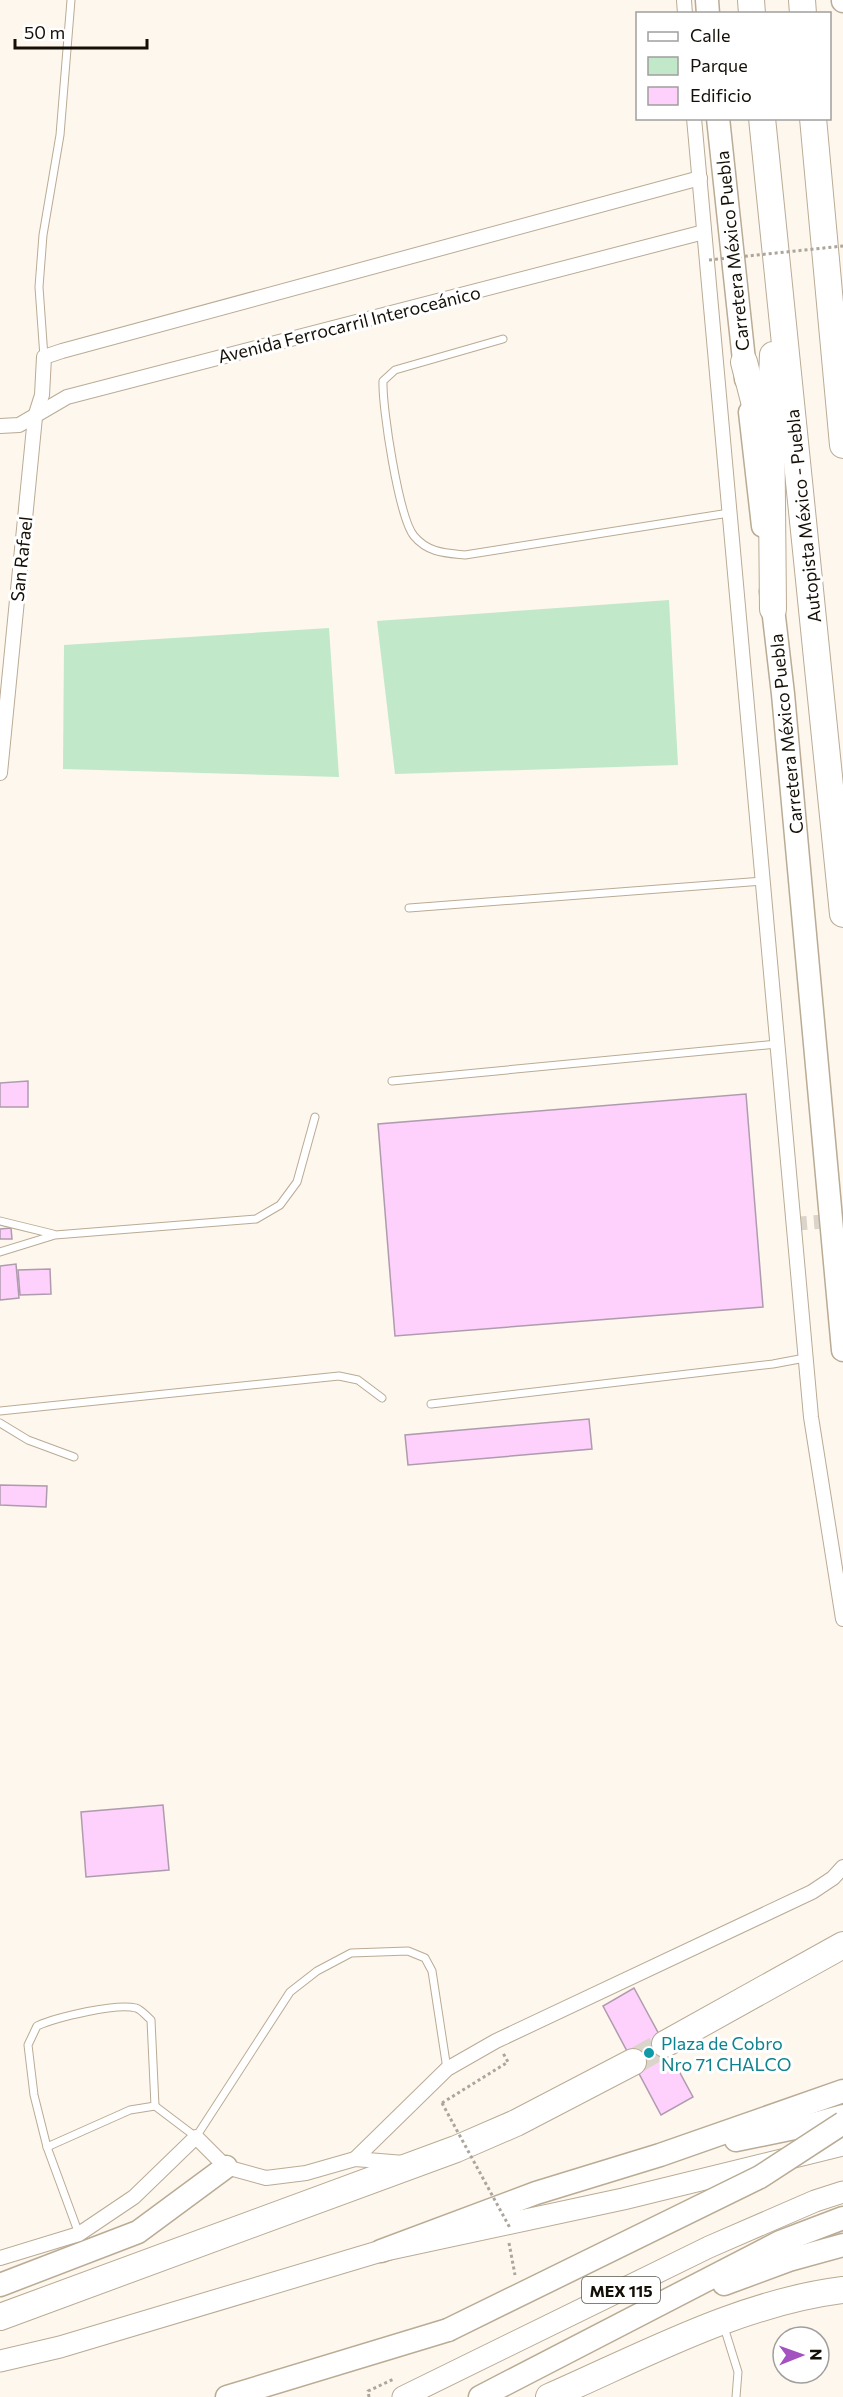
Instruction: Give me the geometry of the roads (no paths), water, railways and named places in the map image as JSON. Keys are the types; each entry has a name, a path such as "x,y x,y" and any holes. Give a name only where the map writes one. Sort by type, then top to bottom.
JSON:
{"highway":[{"name":"Carretera México Puebla","path":"718,120 784,706 843,1350"},
{"name":"Autopista México - Puebla","path":"762,120 843,914"},
{"path":"813,120 843,445"},
{"path":"773,609 771,399 776,268"},
{"path":"744,362 786,531 812,605"},
{"path":"665,2044 843,1945"},
{"path":"0,2317 415,2164 516,2123 633,2062"},
{"path":"381,2251 536,2193 660,2155 843,2091"},
{"path":"660,2155 814,2124 843,2115"},
{"path":"227,2397 448,2330 760,2177 843,2122"},
{"path":"0,2285 138,2232 226,2167"},
{"path":"480,2397 780,2242 843,2218"},
{"path":"635,2317 789,2260 843,2246"},
{"path":"549,2397 722,2321 795,2299 843,2290"}],"main road":[{"path":"0,2361 60,2347 381,2251 623,2199 843,2145"},
{"name":"MEX 115","path":"400,2387 709,2247 815,2201 843,2192"}],"street":[{"path":"694,120 805,1358 811,1417 843,1619"},
{"path":"45,357 73,347 700,178"},
{"name":"Avenida Ferrocarril Interoceánico","path":"0,426 20,425 67,397 704,232"},
{"name":"San Rafael","path":"0,773 35,417 42,395 45,357"},
{"path":"355,2159 447,2069 496,2041 812,1892 833,1878 843,1867"},
{"path":"0,2258 79,2234 134,2197 196,2137 226,2167 266,2178 306,2173 355,2159 415,2164"}],"lane":[{"path":"45,357 39,287 43,236 60,135 71,0"},
{"path":"503,339 395,370 383,381 382,402 403,513 414,536 433,551 465,555 729,513"},
{"path":"409,908 763,881"},
{"path":"392,1081 777,1044"},
{"path":"0,1252 56,1235 256,1219 280,1205 297,1182 315,1117"},
{"path":"0,1221 56,1235"},
{"path":"430,1404 773,1364 805,1358"},
{"path":"0,1411 339,1376 358,1380 382,1398"},
{"path":"0,1423 28,1440 74,1457"},
{"path":"47,2147 130,2110 155,2106 196,2137 290,1992 317,1971 351,1953 408,1951 425,1958 432,1971 447,2069"},
{"path":"79,2234 47,2147 34,2095 28,2045 37,2026 55,2018 125,2006 140,2009 151,2020 155,2106"},
{"path":"722,2321 738,2372 736,2397"}],"tunnel":[{"path":"793,1224 843,1220"},
{"path":"633,2062 665,2044"}],"place":[{"name":"Plaza de Cobro Nro 71 CHALCO","path":"649,2053"}]}
